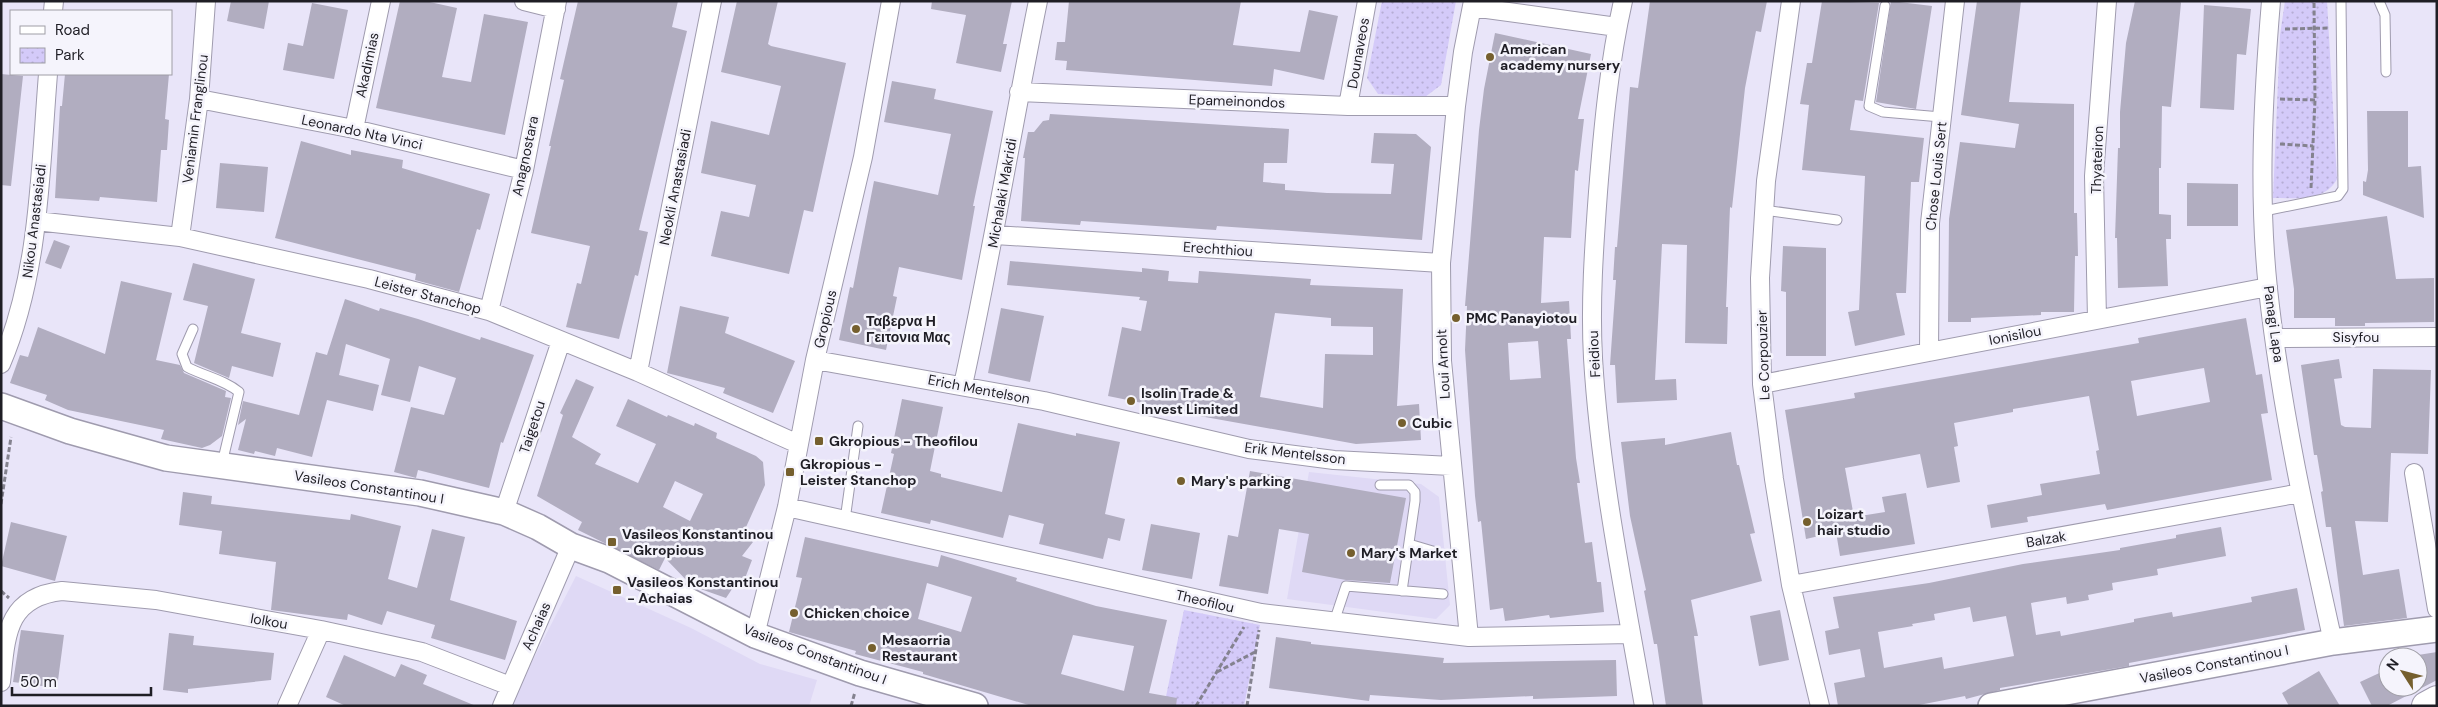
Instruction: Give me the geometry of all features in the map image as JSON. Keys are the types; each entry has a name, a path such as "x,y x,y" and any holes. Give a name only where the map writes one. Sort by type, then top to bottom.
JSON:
{"main road":[{"name":"Vasileos Constantinou I","path":"1,406 70,431 166,458 420,493 504,512 538,527 571,546 609,560 755,635 860,673 975,706"},
{"name":"Vasileos Constantinou I","path":"1991,706 2332,642 2437,628"},
{"path":"2426,706 2437,700"}],"street":[{"name":"Veniamin Franglinou","path":"180,237 199,99 206,1"},
{"name":"Akadimias","path":"354,129 381,1"},
{"path":"524,1 557,5"},
{"name":"Neokli Anastasiadi","path":"638,372 712,1"},
{"name":"Gropious","path":"755,635 787,507 815,360 863,158 891,1"},
{"name":"Michalaki Makridi","path":"963,385 995,235 1019,92 1038,1"},
{"name":"Dounaveos","path":"1348,106 1367,1"},
{"name":"Feidiou","path":"1623,1 1617,27 1602,146 1594,251 1593,358 1603,459 1644,706"},
{"name":"Le Corpouzier","path":"1791,1 1766,181 1760,278 1762,384 1774,480 1791,585 1820,706"},
{"name":"Chose Louis Sert","path":"1929,352 1930,224 1955,1"},
{"name":"Thyateiron","path":"2097,319 2094,176 2107,1"},
{"name":"Panagi Lapa","path":"2271,1 2262,142 2268,287 2274,338 2301,493 2332,642"},
{"path":"1473,4 1617,27"},
{"name":"Loui Arnolt","path":"1469,637 1450,466 1442,361 1440,262 1456,106 1463,52 1473,4"},
{"name":"Anagnostara","path":"489,311 524,170 557,5"},
{"name":"Nikou Anastasiadi","path":"1,364 10,345 26,285 36,222 48,75"},
{"name":"Epameinondos","path":"1019,92 1348,106 1456,106"},
{"name":"Leonardo Nta Vinci","path":"199,99 354,129 524,170"},
{"name":"Leister Stanchop","path":"36,222 180,237 369,279 489,311 638,372 798,444"},
{"name":"Erechthiou","path":"995,235 1440,262"},
{"name":"Ionisilou","path":"1762,384 2268,287"},
{"name":"Sisyfou","path":"2274,338 2437,337"},
{"name":"Taigetou","path":"504,512 561,341"},
{"name":"Erich Mentelson","path":"815,360 963,385 1142,424"},
{"name":"Erik Mentelsson","path":"1142,424 1249,449 1334,460 1450,466"},
{"path":"2414,473 2433,560 2437,609"},
{"name":"Balzak","path":"1791,585 2301,493"},
{"name":"Theofilou","path":"787,507 1255,617 1334,622 1469,637 1631,634"},
{"name":"Achaias","path":"502,706 571,546"},
{"name":"Iolkou","path":"1,682 6,639 16,612 25,604 48,592 62,591 156,600 321,630 422,652 510,686"},
{"path":"287,706 321,630"}],"lane":[{"path":"2264,211 2338,196 2343,188 2341,1"},
{"path":"2379,1 2385,15 2386,72"},
{"path":"1885,6 1870,106 1883,112 1941,117"},
{"path":"1764,210 1837,220"},
{"path":"193,329 182,354 187,367 210,378 229,384 239,392 224,455 225,466"},
{"path":"845,520 858,426"},
{"path":"1380,486 1408,485 1415,492 1402,591"},
{"path":"1409,544 1436,552"},
{"path":"1334,622 1346,586 1443,594"}],"path":[{"path":"2311,201 2315,100 2314,1"},
{"path":"2269,29 2342,28"},
{"path":"2264,98 2315,100"},
{"path":"2262,142 2313,146"},
{"path":"1,504 11,437"},
{"path":"1247,706 1255,652 1255,617"},
{"path":"1196,706 1216,672 1255,617"},
{"path":"1216,672 1255,652"}],"shaded area":[{"name":"Mary's Market","path":"1309,472 1421,484 1439,497 1450,605 1436,619 1287,599"},
{"path":"576,576 691,628 760,664 817,680 809,706 512,706 518,689"}],"green space":[{"path":"1382,1 1456,1 1441,85 1425,97 1378,94 1367,78"},
{"path":"2285,1 2327,1 2337,179 2325,192 2300,198 2273,198 2280,35"},
{"path":"1184,610 1260,625 1244,706 1164,706"}],"building":[{"path":"231,1 269,1 264,29 227,21"},
{"path":"400,1 425,1 457,8 442,77 471,82 484,14 528,22 505,135 376,108"},
{"path":"578,1 678,1 672,27 687,31 639,230 648,232 638,276 635,275 619,339 566,327 577,283 581,284 590,246 531,233 551,146 549,146 564,80 560,79"},
{"path":"737,1 778,1 768,44 771,46 846,63 813,212 804,210 789,274 711,256 721,211 749,217 756,185 701,173 711,121 769,135 781,86 721,72"},
{"path":"932,1 1012,1 1003,44 1007,44 1001,72 956,63 966,15 931,9"},
{"path":"1069,1 1241,1 1233,45 1300,52 1309,10 1338,16 1324,80 1274,69 1272,86 1066,70 1067,61 1055,60 1057,42 1065,42"},
{"path":"1650,1 1767,1 1761,32 1756,31 1745,88 1732,208 1730,207 1726,307 1728,307 1727,344 1685,343 1687,245 1662,244 1655,380 1676,379 1677,400 1617,403 1615,365 1610,365 1616,280 1613,280 1615,247 1617,247 1630,87 1638,88"},
{"path":"1822,1 1879,3 1863,101 1855,100 1850,130 1924,138 1919,182 1911,182 1906,293 1896,293 1905,335 1855,346 1848,312 1859,310 1865,176 1802,170 1809,105 1800,104 1807,63 1812,63"},
{"path":"1891,1 1932,6 1916,109 1876,102"},
{"path":"1977,1 2021,1 2009,102 2074,104 2074,213 2077,213 2078,256 2075,256 2074,312 2041,312 2041,315 1971,318 1971,322 1948,322 1949,219 1960,142 2015,148 2019,124 1961,115"},
{"path":"2135,1 2180,1 2181,3 2171,107 2162,106 2161,168 2159,168 2159,214 2171,215 2171,239 2166,239 2168,286 2118,288 2117,238 2115,238 2120,112 2126,43"},
{"path":"312,3 348,10 334,79 283,70 288,43 303,46"},
{"path":"2204,5 2251,9 2246,55 2237,54 2234,110 2200,108"},
{"path":"1495,33 1591,54 1578,119 1584,119 1578,171 1575,170 1571,238 1544,237 1541,303 1569,301 1571,339 1567,339 1576,458 1580,483 1577,483 1585,543 1592,542 1597,582 1601,582 1604,612 1550,618 1549,615 1505,621 1503,608 1490,610 1481,521 1478,522 1475,496 1465,350 1467,306 1465,306 1484,89","holes":["1538,341 1541,378 1510,380 1508,343"]},
{"path":"1,74 23,76 11,186 1,185"},
{"path":"65,75 169,75 165,119 169,120 167,150 161,150 157,202 100,197 99,201 55,198 60,106 62,106"},
{"path":"892,81 936,89 934,99 993,111 973,206 975,206 962,280 899,267 893,296 897,297 886,350 839,340 850,287 853,288 874,181 938,195 951,134 884,122"},
{"path":"2367,111 2408,111 2408,167 2421,166 2424,218 2363,195 2363,181 2366,182 2368,170"},
{"path":"1050,114 1289,129 1287,163 1264,163 1263,182 1285,184 1285,190 1327,193 1391,194 1394,164 1371,163 1374,133 1416,134 1431,147 1422,240 1217,226 1216,230 1081,221 1080,225 1021,221 1025,158 1023,158 1028,132 1034,132 1043,121 1049,120"},
{"path":"301,141 351,155 351,150 403,160 402,168 490,194 480,230 477,229 459,292 415,280 416,274 275,238"},
{"path":"220,163 268,167 264,212 216,208"},
{"path":"2187,183 2238,184 2238,226 2187,226"},
{"path":"2387,216 2396,279 2434,278 2434,322 2365,323 2365,326 2335,326 2335,318 2294,318 2294,289 2286,230"},
{"path":"54,240 70,246 61,269 45,263"},
{"path":"1783,246 1826,248 1826,356 1786,356 1786,292 1781,291"},
{"path":"1010,261 1142,272 1142,268 1169,271 1168,281 1198,283 1199,271 1311,279 1310,285 1403,289 1397,406 1419,404 1421,440 1356,444 1166,410 1167,408 1108,396 1122,327 1141,331 1147,301 1139,300 1140,297 1007,285","holes":["1275,313 1331,318 1331,326 1373,327 1373,355 1325,354 1323,408 1260,397"]},
{"path":"193,263 255,279 241,333 281,343 273,377 232,366 229,378 194,363 208,306 183,300"},
{"path":"121,281 172,293 156,360 180,365 184,373 226,391 225,397 231,398 222,436 210,445 202,448 161,439 164,430 68,410 45,400 47,395 10,383 20,355 28,357 38,327 105,354"},
{"path":"345,299 379,311 380,308 418,319 480,340 481,337 534,355 503,443 501,442 489,488 418,470 416,478 394,472 411,407 444,415 456,378 419,366 410,402 381,395 390,359 346,344 339,375 379,385 373,411 327,400 312,457 277,448 275,456 255,451 254,454 238,450 246,419 238,425 243,401 299,415 316,352 327,355"},
{"path":"680,306 729,317 725,333 795,361 773,413 723,393 725,388 667,373"},
{"path":"1001,308 1044,316 1030,382 988,373"},
{"path":"2246,318 2256,375 2262,374 2268,413 2261,414 2272,480 2107,510 2105,504 2027,517 2028,522 1991,528 1987,505 2042,495 2040,484 2100,474 2096,451 2099,450 2089,396 2013,409 2013,412 1954,423 1958,446 1954,447 1960,482 1927,488 1920,454 1845,468 1854,517 1885,512 1882,497 1906,493 1915,544 1840,556 1836,532 1806,539 1785,410 1855,398 1854,393 2139,343 2138,338","holes":["2204,368 2210,402 2137,416 2131,381"]},
{"path":"2339,359 2342,378 2334,379 2341,425 2345,427 2371,428 2373,369 2431,370 2428,454 2391,453 2388,522 2355,521 2363,575 2399,569 2407,618 2344,626 2331,527 2326,527 2321,492 2323,491 2317,455 2314,455 2301,365"},
{"path":"576,379 594,387 572,437 601,454 595,464 638,483 656,444 616,426 628,399 667,417 668,415 694,426 695,423 717,433 716,438 756,456 763,462 765,485 742,536 753,542 742,556 752,560 744,581 736,583 726,598 692,586 665,558 659,570 578,530 582,522 537,496 563,415 560,413","holes":["675,481 703,494 690,521 663,507"]},
{"path":"902,399 943,407 930,471 941,474 941,477 1002,492 1018,423 1076,436 1076,433 1120,442 1105,514 1125,519 1120,541 1108,538 1103,559 1039,544 1044,524 1009,515 1003,538 931,520 930,524 881,513 894,454 891,453"},
{"path":"1731,432 1737,465 1739,465 1755,533 1750,534 1762,581 1691,600 1698,636 1694,636 1703,706 1666,706 1657,644 1654,644 1644,591 1646,590 1630,516 1621,442 1665,438 1665,445"},
{"path":"1250,471 1406,498 1390,583 1346,580 1302,572 1309,534 1279,529 1268,594 1219,586 1228,535 1238,537"},
{"path":"183,492 212,496 211,504 350,520 351,514 401,526 388,579 417,588 432,529 465,537 450,600 517,621 505,660 431,638 435,625 387,611 382,625 348,614 347,620 271,610 276,562 219,554 222,531 179,525"},
{"path":"11,522 67,536 55,581 1,566"},
{"path":"1151,524 1200,533 1192,579 1142,570"},
{"path":"2221,527 2226,556 2157,569 2158,575 2112,583 2113,590 2088,595 2089,600 2067,604 2066,597 2031,603 2036,635 2060,631 2061,636 2134,622 2134,619 2172,612 2173,617 2252,602 2251,597 2297,588 2305,630 2129,663 2129,666 2000,688 2000,690 1966,699 1965,696 1914,706 1838,706 1834,683 1865,677 1860,649 1829,655 1825,631 1839,628 1833,597 1929,583 2023,564 2120,550 2120,548 2176,538 2176,535","holes":["1970,607 1973,622 2006,616 2014,656 1944,669 1942,657 1884,668 1878,632 1913,626 1912,624 1935,620 1934,614"]},
{"path":"805,537 938,567 941,555 1017,578 1016,581 1096,606 1167,620 1149,693 1177,698 1176,706 1032,706 923,674 923,672 855,654 856,651 789,632 802,578 796,577","holes":["927,583 972,597 961,632 918,619","1073,635 1134,646 1124,691 1061,674"]},
{"path":"1780,610 1789,660 1759,666 1750,616"},
{"path":"21,630 64,635 57,688 13,682"},
{"path":"169,633 194,636 193,645 274,653 271,680 188,689 188,693 163,690"},
{"path":"1276,637 1311,642 1311,644 1444,658 1443,663 1616,660 1617,696 1533,699 1533,696 1441,700 1370,695 1369,701 1269,688"},
{"path":"2437,652 2437,680 2428,685 2428,653"},
{"path":"344,655 395,677 401,664 427,675 423,684 476,706 346,706 326,697"},
{"path":"2319,671 2340,706 2289,706 2282,693"},
{"path":"2378,674 2378,697 2404,697 2387,706 2372,706 2360,682"}],"place":[{"name":"American academy nursery","path":"1490,57"},
{"name":"PMC Panayiotou","path":"1456,318"},
{"name":"Ταβερνα Η Γειτονια Μας","path":"856,329"},
{"name":"Isolin Trade & Invest Limited","path":"1131,401"},
{"name":"Cubic","path":"1402,423"},
{"name":"Gkropious - Theofilou","path":"819,441"},
{"name":"Gkropious - Leister Stanchop","path":"790,472"},
{"name":"Mary's parking","path":"1181,481"},
{"name":"Loizart hair studio","path":"1807,522"},
{"name":"Vasileos Konstantinou - Gkropious","path":"612,542"},
{"name":"Mary's Market","path":"1351,553"},
{"name":"Vasileos Konstantinou - Achaias","path":"617,590"},
{"name":"Chicken choice","path":"794,613"},
{"name":"Mesaorria Restaurant","path":"872,648"}]}
